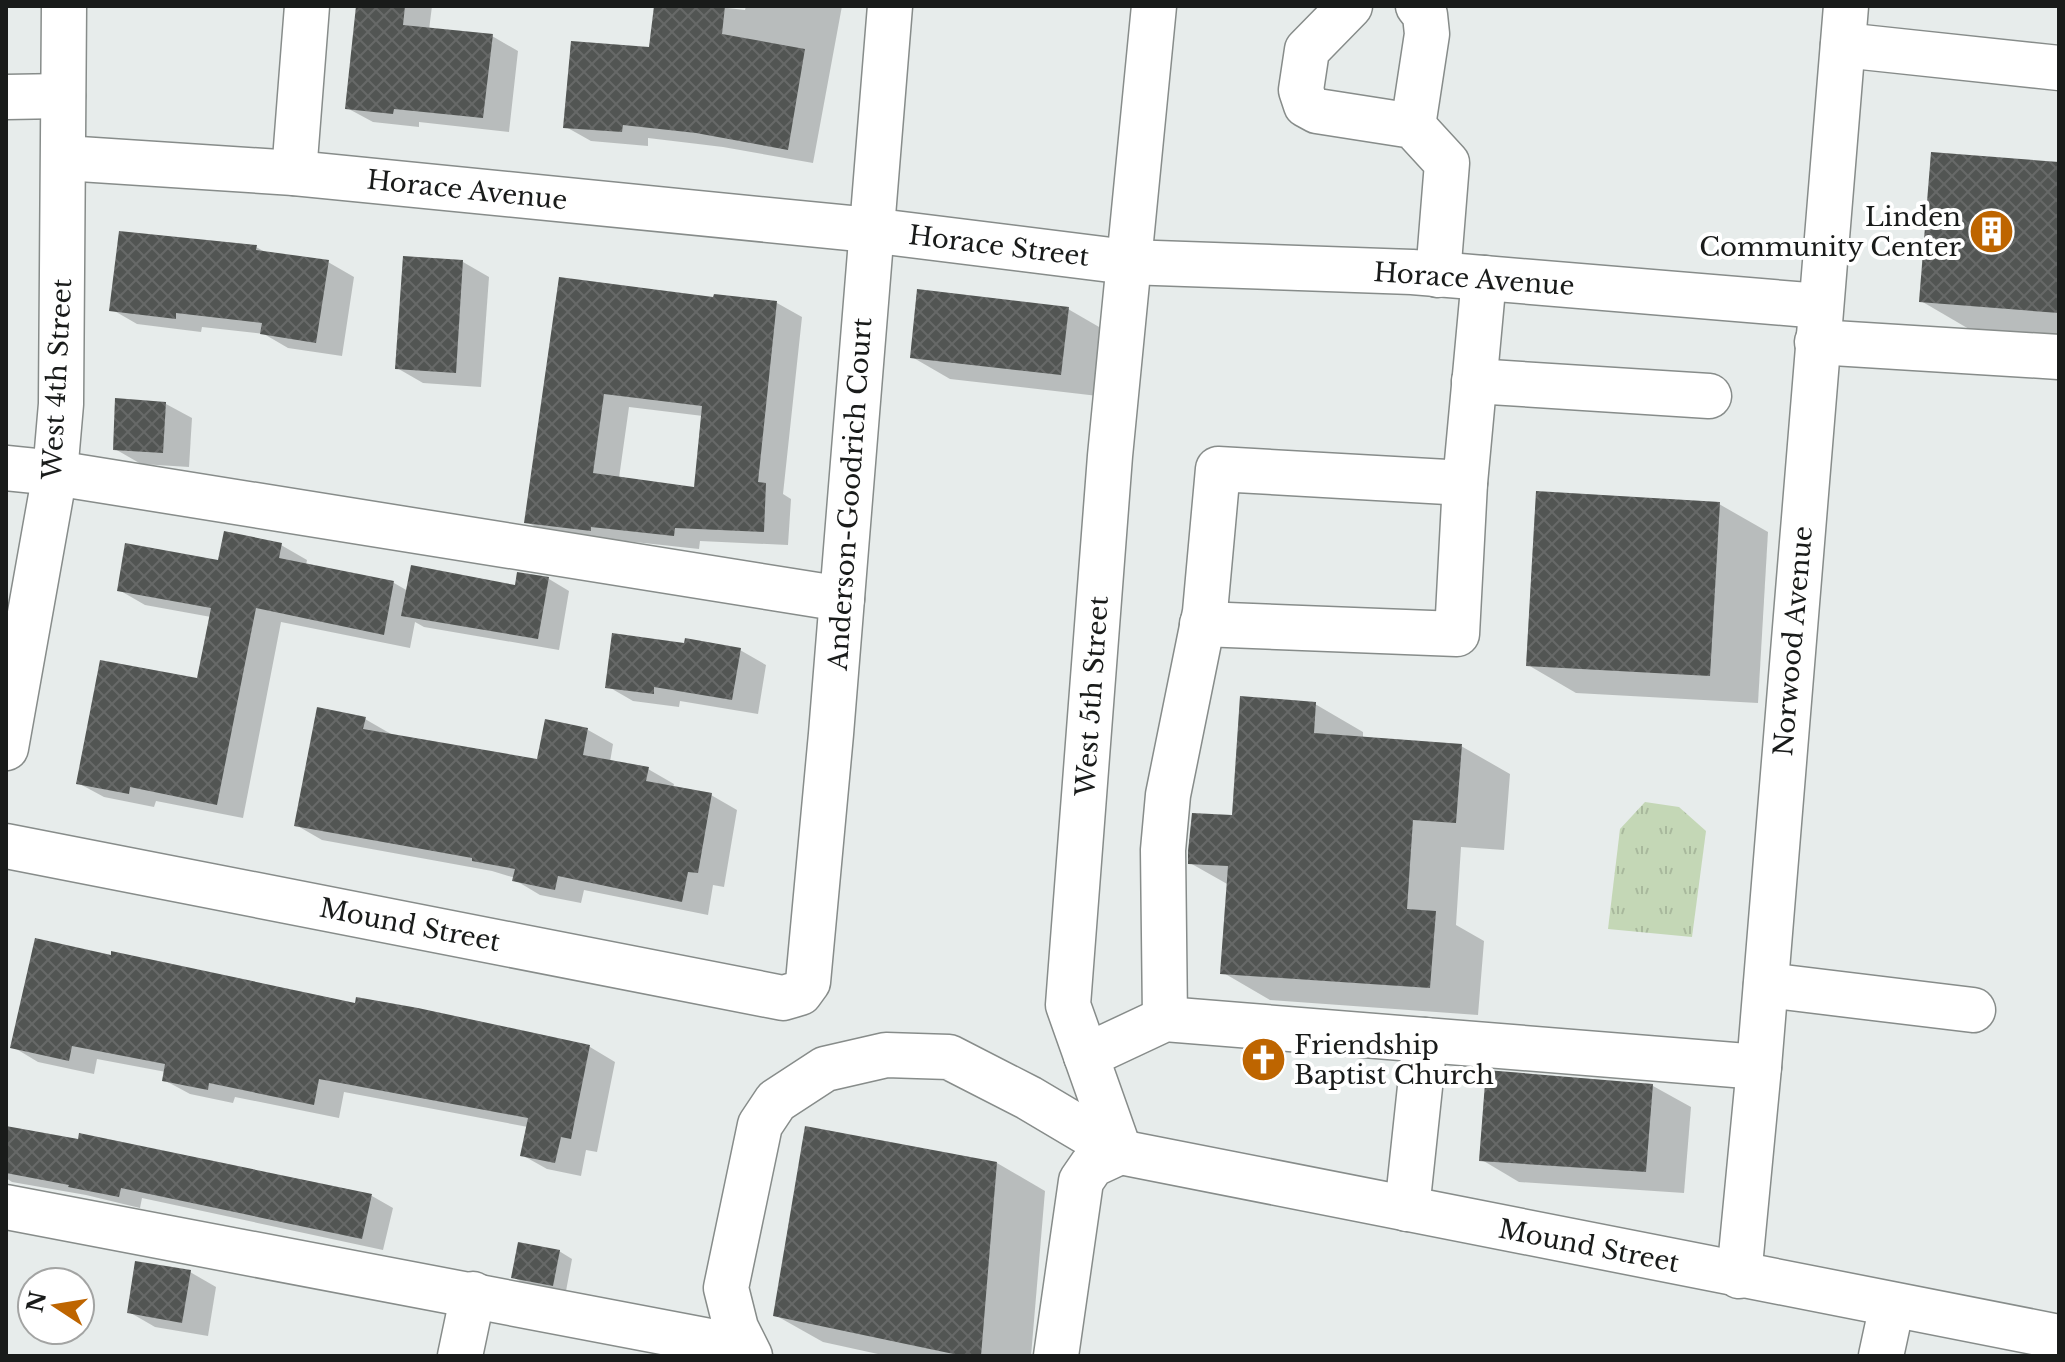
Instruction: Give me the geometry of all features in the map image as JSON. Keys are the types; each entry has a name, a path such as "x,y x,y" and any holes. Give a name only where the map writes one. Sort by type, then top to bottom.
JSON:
{"street":[{"name":"West 4th Street","path":"6,748 55,473 61,404 64,6"},
{"path":"294,173 307,6"},
{"name":"Anderson-Goodrich Court","path":"808,982 890,6"},
{"name":"West 5th Street","path":"1120,1152 1068,1005 1127,262 1154,6"},
{"path":"1350,6 1307,50 1301,90 1306,105 1317,111 1413,126 1447,163 1425,274"},
{"path":"1413,126 1427,34 1425,15 1418,6"},
{"path":"1844,26 2059,68"},
{"name":"Norwood Avenue","path":"1739,1276 1766,985 1844,26"},
{"path":"6,97 63,96"},
{"name":"Horace Avenue","path":"64,158 294,173 870,230"},
{"name":"Horace Street","path":"870,230 1127,262"},
{"name":"Horace Avenue","path":"1127,262 1484,278 2059,357"},
{"path":"1202,624 1457,634 1465,483 1484,278"},
{"path":"1474,381 1709,396"},
{"path":"6,468 55,473 842,599"},
{"path":"1165,1019 1163,850 1168,795 1202,624 1218,469 1465,483"},
{"name":"Mound Street","path":"6,846 783,998 800,993 808,982"},
{"path":"1766,985 1973,1010"},
{"path":"1086,1056 1165,1019 1759,1067"},
{"path":"1407,1209 1425,1040"},
{"name":"Mound Street","path":"750,1356 736,1328 726,1288 760,1125 776,1101 825,1069 886,1055 949,1057 1029,1098 1120,1152 2059,1337"},
{"path":"1056,1356 1081,1181 1092,1165 1120,1152"},
{"path":"6,1207 710,1341 738,1356"},
{"path":"460,1356 473,1294"},
{"path":"1881,1356 1892,1305"}],"green space":[{"path":"1645,802 1679,807 1706,831 1692,937 1608,929 1620,829"}],"building":[{"path":"356,6 405,6 403,25 493,34 483,118 394,109 393,114 345,109"},
{"path":"654,6 725,6 722,34 805,49 788,150 696,133 623,125 622,132 563,128 571,41 649,47"},
{"name":"Linden Community Center","path":"1931,152 2059,162 2059,313 1919,302"},
{"path":"119,231 257,245 256,250 329,260 316,343 260,334 262,323 176,313 176,319 109,311"},
{"path":"403,256 463,260 456,373 395,369"},
{"path":"559,277 713,297 714,294 777,301 758,482 766,483 764,532 675,528 674,536 524,523","holes":["604,394 702,406 694,487 593,473"]},
{"path":"917,289 1069,307 1061,375 910,358"},
{"path":"115,398 166,402 163,453 113,450"},
{"path":"1536,491 1720,502 1710,676 1526,666"},
{"path":"224,531 282,543 279,558 394,581 384,635 256,608 217,805 130,787 129,794 76,784 100,660 197,678 211,608 117,591 125,543 218,560"},
{"path":"411,565 515,585 517,572 549,577 538,639 401,616"},
{"path":"612,633 684,643 685,638 741,648 732,700 654,687 654,694 605,688"},
{"path":"1240,696 1316,702 1314,733 1462,744 1456,823 1413,820 1407,909 1436,911 1430,988 1220,974 1228,866 1188,864 1188,851 1192,813 1232,815"},
{"path":"317,707 366,717 363,729 537,759 545,719 588,728 583,755 649,767 646,781 712,793 698,873 688,872 682,902 558,876 555,890 512,881 515,869 472,861 472,858 294,826"},
{"path":"35,938 355,1003 356,997 418,1008 590,1045 571,1139 561,1137 555,1163 520,1156 528,1118 319,1079 314,1105 209,1083 208,1090 162,1081 165,1064 72,1046 69,1061 10,1048"},
{"path":"1486,1070 1653,1084 1646,1172 1479,1161"},
{"path":"6,1126 78,1139 79,1133 372,1194 362,1239 121,1188 119,1197 6,1173"},
{"path":"805,1126 997,1162 981,1356 963,1356 773,1316"},
{"path":"518,1242 560,1250 553,1286 511,1278"},
{"path":"135,1261 191,1270 182,1323 127,1313"}],"place":[{"name":"Linden Community Center","path":"1992,232"},
{"name":"Friendship Baptist Church","path":"1263,1060"}]}
